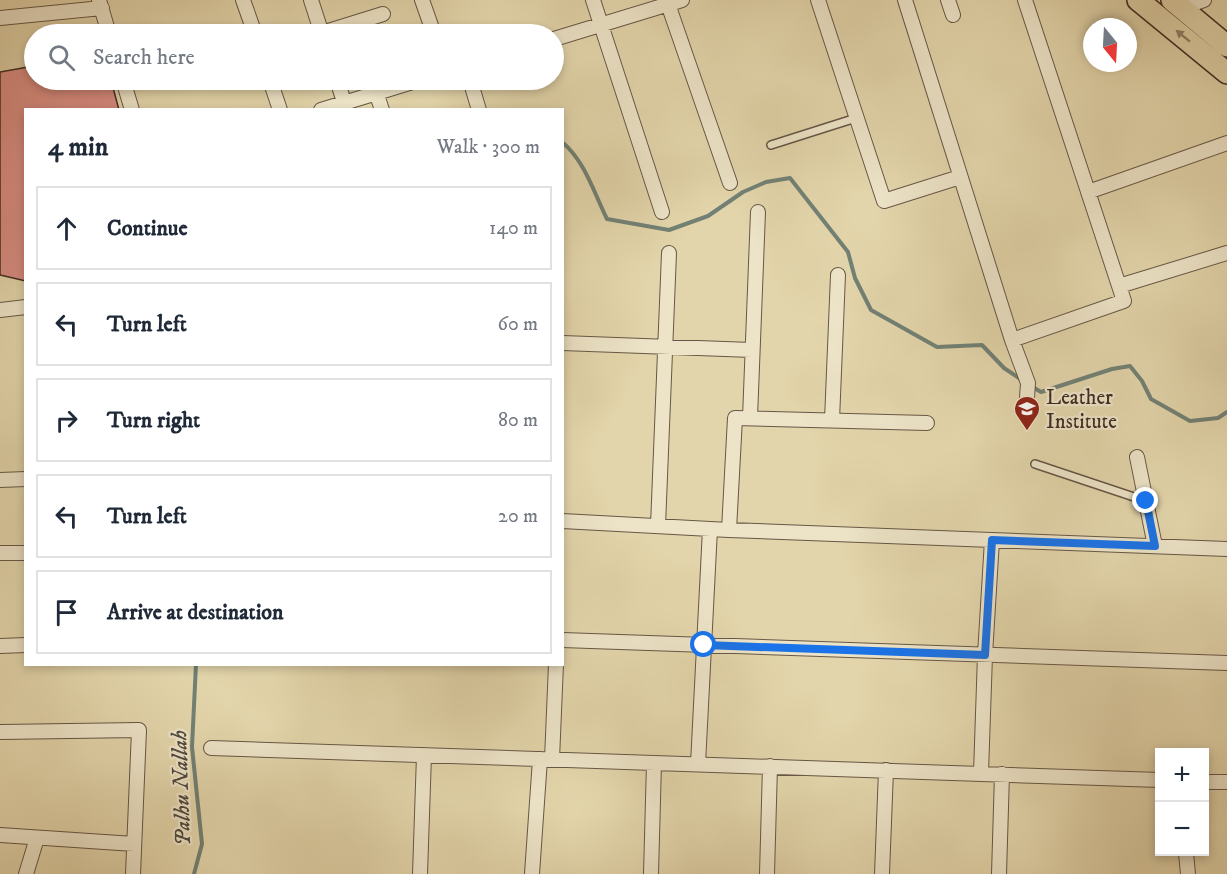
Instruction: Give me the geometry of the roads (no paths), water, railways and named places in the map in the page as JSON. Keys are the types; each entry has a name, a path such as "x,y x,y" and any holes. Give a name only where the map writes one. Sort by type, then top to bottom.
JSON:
{"main road":[{"path":"1138,0 1227,72"},
{"path":"1177,4 1227,46"}],"street":[{"path":"243,0 251,24"},
{"path":"311,0 319,24"},
{"path":"422,0 430,24"},
{"path":"593,0 662,212"},
{"path":"564,36 682,0"},
{"path":"818,0 884,201 960,177"},
{"path":"904,0 1012,340 1028,383 1027,398"},
{"path":"948,0 953,15"},
{"path":"1012,340 1124,301 1025,0"},
{"path":"1177,4 1204,0"},
{"path":"0,18 100,4 107,24"},
{"path":"668,4 730,183"},
{"path":"352,24 382,14"},
{"path":"126,90 131,108"},
{"path":"273,90 279,108"},
{"path":"340,90 344,102"},
{"path":"327,108 383,90"},
{"path":"473,90 478,108"},
{"path":"376,92 380,108"},
{"path":"1088,192 1227,143"},
{"path":"750,418 758,212"},
{"path":"658,526 669,253"},
{"path":"1119,286 1227,253"},
{"path":"832,420 838,275"},
{"path":"0,310 24,307"},
{"path":"564,343 752,350"},
{"path":"729,530 735,418 927,423"},
{"path":"1137,457 1155,546"},
{"path":"0,480 24,479"},
{"path":"564,521 729,530 1227,549"},
{"path":"698,764 710,529"},
{"path":"981,773 992,540"},
{"path":"0,553 24,553"},
{"path":"564,640 1227,663"},
{"path":"0,646 24,645"},
{"path":"532,874 556,666"},
{"path":"0,732 139,730 133,874"},
{"path":"211,748 1155,780"},
{"path":"420,874 424,755"},
{"path":"651,874 654,763"},
{"path":"767,874 770,766"},
{"path":"882,874 886,770"},
{"path":"999,874 1002,774"},
{"path":"1209,782 1227,782"},
{"path":"0,835 134,844"},
{"path":"26,874 37,838"},
{"path":"1186,856 1188,874"}],"lane":[{"path":"771,145 856,118"},
{"path":"1035,464 1146,501"}],"waterway":[{"path":"564,144 583,168 607,219 669,230 708,216 743,192 766,182 790,178 848,252 855,278 871,310 937,347 982,345 1004,368 1022,380"},
{"path":"1031,386 1041,392 1112,369 1130,366 1142,381 1151,399 1190,421 1218,418 1227,412"},
{"name":"Palhu Nallah","path":"194,874 202,844 192,747 196,666"}],"place":[{"name":"Leather Institute","path":"1027,432"}]}
